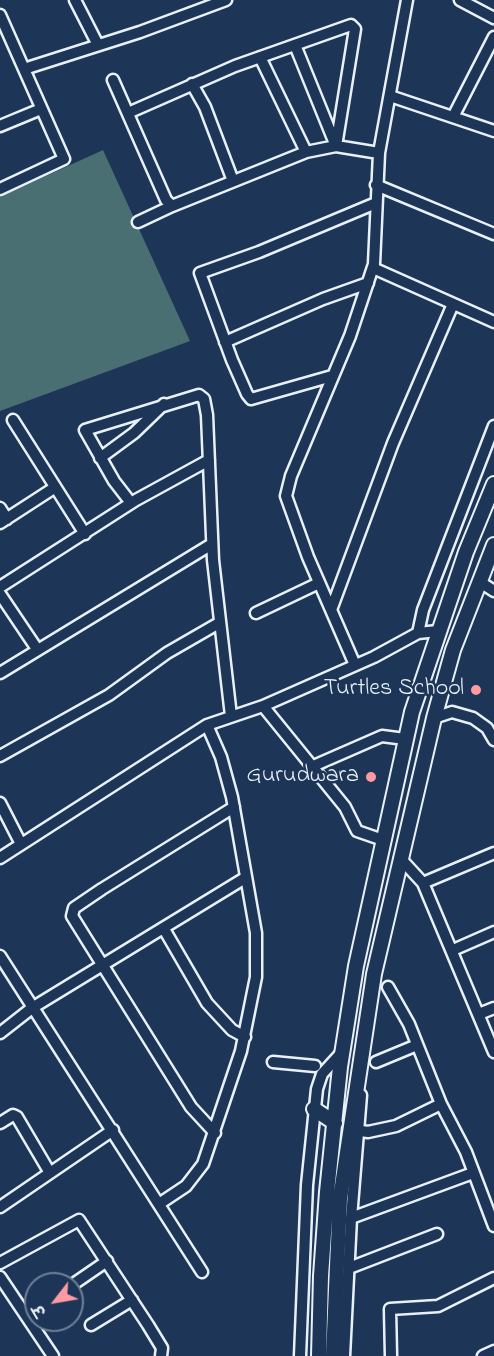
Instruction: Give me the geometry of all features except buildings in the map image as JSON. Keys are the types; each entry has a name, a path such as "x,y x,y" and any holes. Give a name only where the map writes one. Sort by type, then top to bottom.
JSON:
{"main road":[{"path":"333,1356 335,1123 356,966 405,739 438,631 466,552 494,484"},
{"path":"319,1356 321,1276 334,1195 354,1130 357,1072 375,967 434,718 453,650 494,545"},
{"path":"315,1108 335,1123"}],"street":[{"path":"75,0 98,45"},
{"path":"24,69 226,0"},
{"path":"355,665 319,583 286,496 291,476 333,376 373,268 379,153 407,0"},
{"path":"460,0 494,18"},
{"path":"0,15 64,159 0,189"},
{"path":"128,113 260,57 351,26 355,29 336,146"},
{"path":"453,117 494,37"},
{"path":"295,45 336,146"},
{"path":"260,57 306,152"},
{"path":"112,80 166,200 172,206"},
{"path":"192,84 208,117 233,181"},
{"path":"390,96 494,131"},
{"path":"0,126 42,109"},
{"path":"138,222 306,152 336,146 379,153"},
{"path":"376,185 494,234"},
{"path":"333,376 251,399 225,342 200,273 259,252 376,203"},
{"path":"373,268 494,322"},
{"path":"225,342 323,299 368,283"},
{"path":"331,610 393,443 453,304"},
{"path":"131,503 100,458 85,430 196,394 204,399 212,544 231,716"},
{"path":"100,458 135,433 165,404"},
{"path":"13,420 85,534"},
{"path":"418,633 423,610 494,426"},
{"path":"0,587 131,503 209,460"},
{"path":"0,508 4,521 54,488"},
{"path":"0,673 212,544"},
{"path":"480,582 494,591"},
{"path":"256,613 319,583"},
{"path":"0,594 37,649"},
{"path":"0,756 109,695 166,653 219,623"},
{"path":"0,858 207,725 263,706 355,665 418,633 438,631"},
{"path":"263,706 345,807 357,831 383,840"},
{"path":"434,718 452,712 472,718 487,728 494,740"},
{"path":"159,1204 186,1186 203,1164 215,1133 244,1037 256,977 256,933 234,807 221,757 207,725"},
{"path":"312,767 382,736 405,739"},
{"path":"0,803 21,844"},
{"path":"215,1133 191,1107 72,916 74,908 234,807"},
{"path":"423,883 494,854"},
{"path":"400,858 423,883 494,1052"},
{"path":"0,1033 32,1008 245,878"},
{"path":"164,929 207,1003 232,1030 244,1037"},
{"path":"453,950 494,932"},
{"path":"0,956 202,1272"},
{"path":"388,987 401,1007 441,1104 466,1152 494,1226"},
{"path":"479,1014 494,1008"},
{"path":"376,1062 417,1045"},
{"path":"300,1356 307,1185 315,1108 322,1074 343,1051"},
{"path":"273,1062 315,1066"},
{"path":"344,1356 354,1130 368,1132 396,1126 441,1104"},
{"path":"0,1123 13,1115 17,1117 50,1173"},
{"path":"0,1206 113,1130"},
{"path":"351,1218 473,1173"},
{"path":"0,1263 77,1220 81,1222 162,1348 161,1356"},
{"path":"349,1268 437,1234"},
{"path":"84,1277 107,1261"},
{"path":"0,1277 53,1356"},
{"path":"391,1356 390,1309 438,1305 494,1278"},
{"path":"91,1325 132,1300"},
{"path":"480,1356 494,1351"}],"green space":[{"path":"103,150 190,341 0,411 0,197"}],"place":[{"name":"Turtles School","path":"476,690"},
{"name":"Gurudwara","path":"371,777"}]}
